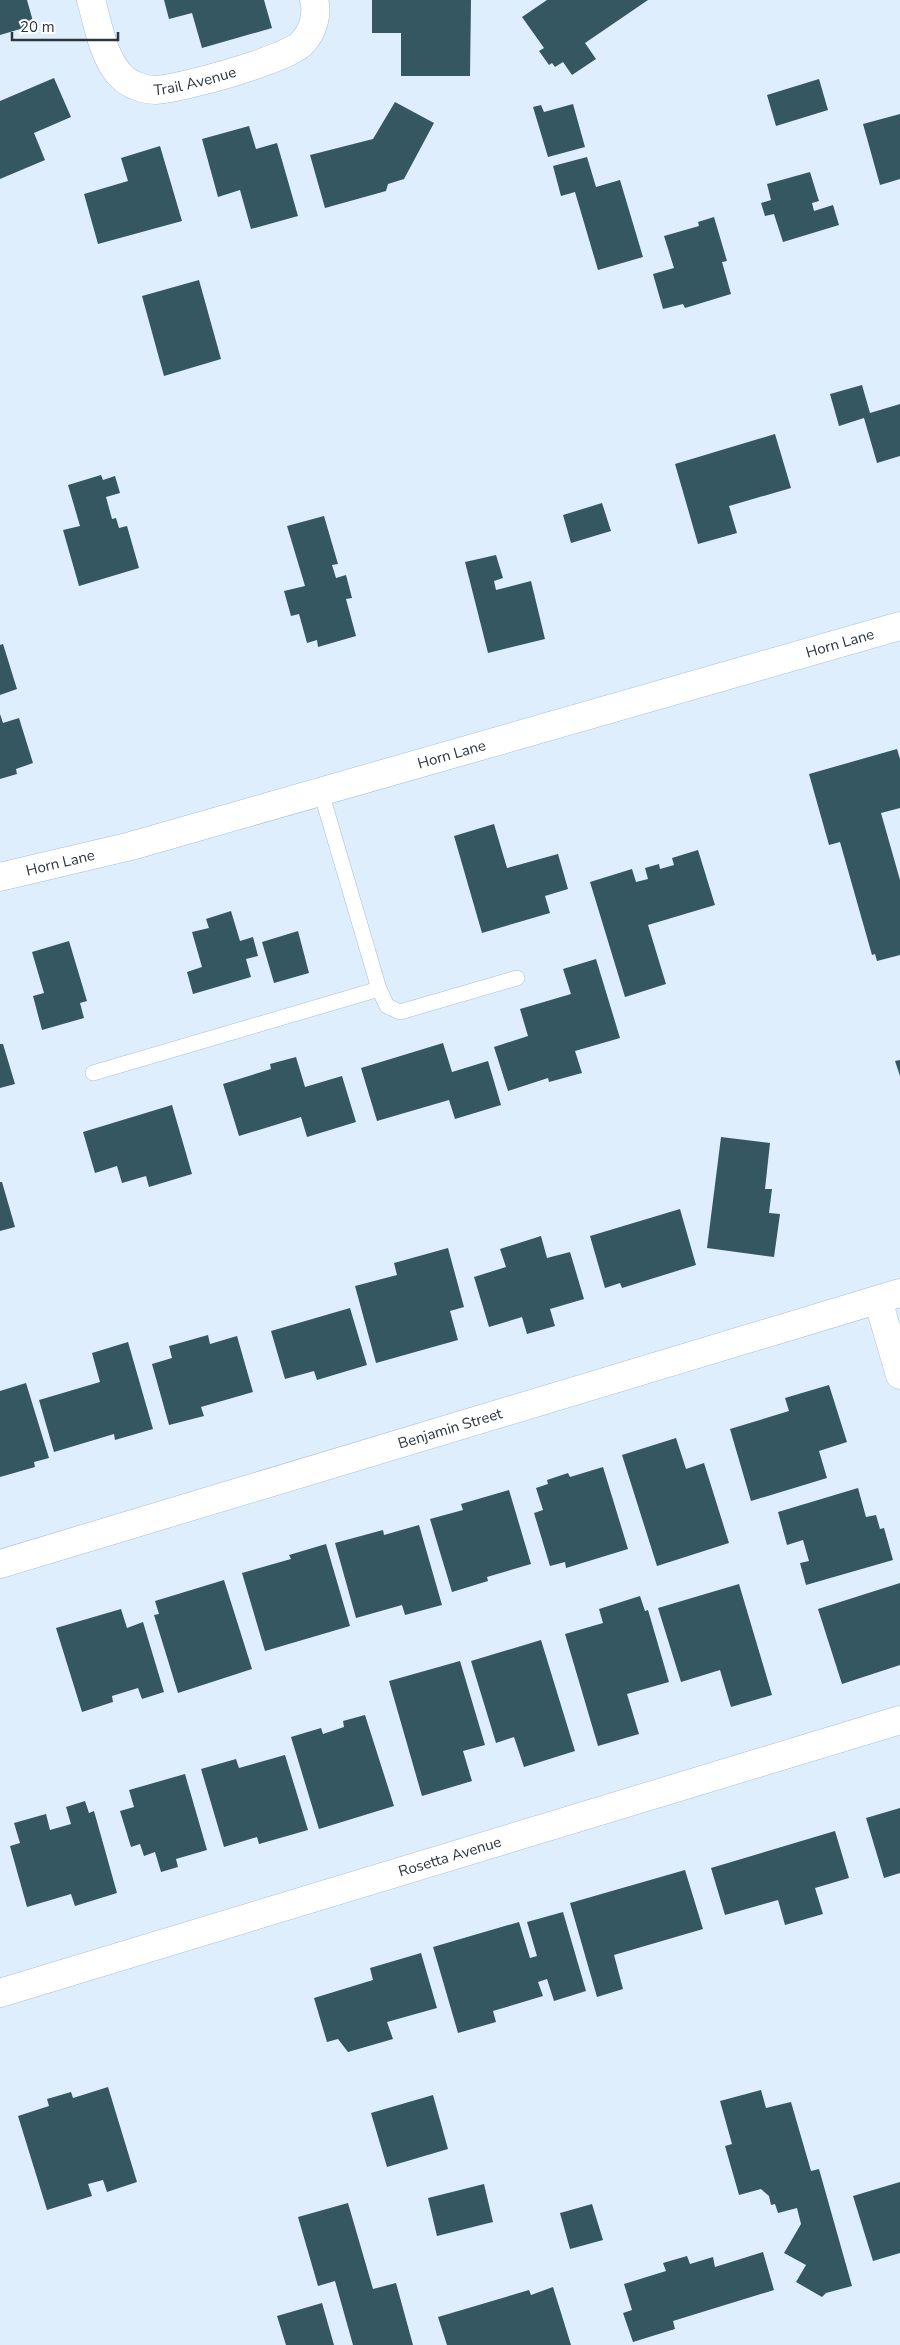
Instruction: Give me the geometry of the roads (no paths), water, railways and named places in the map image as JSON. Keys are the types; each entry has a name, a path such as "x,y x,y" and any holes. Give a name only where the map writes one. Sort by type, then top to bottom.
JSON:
{"street":[{"name":"Trail Avenue","path":"91,0 110,60 122,77 138,87 155,90 177,87 276,59 293,51 303,43 310,31 317,11 314,0"},
{"name":"Horn Lane","path":"0,877 131,846 900,626"},
{"path":"889,1297 900,1375"},
{"name":"Benjamin Street","path":"0,1564 889,1297"},
{"name":"Rosetta Avenue","path":"0,1993 900,1720"}],"lane":[{"path":"321,792 379,989 387,1006 400,1012 516,978"},
{"path":"93,1073 379,989"}]}
